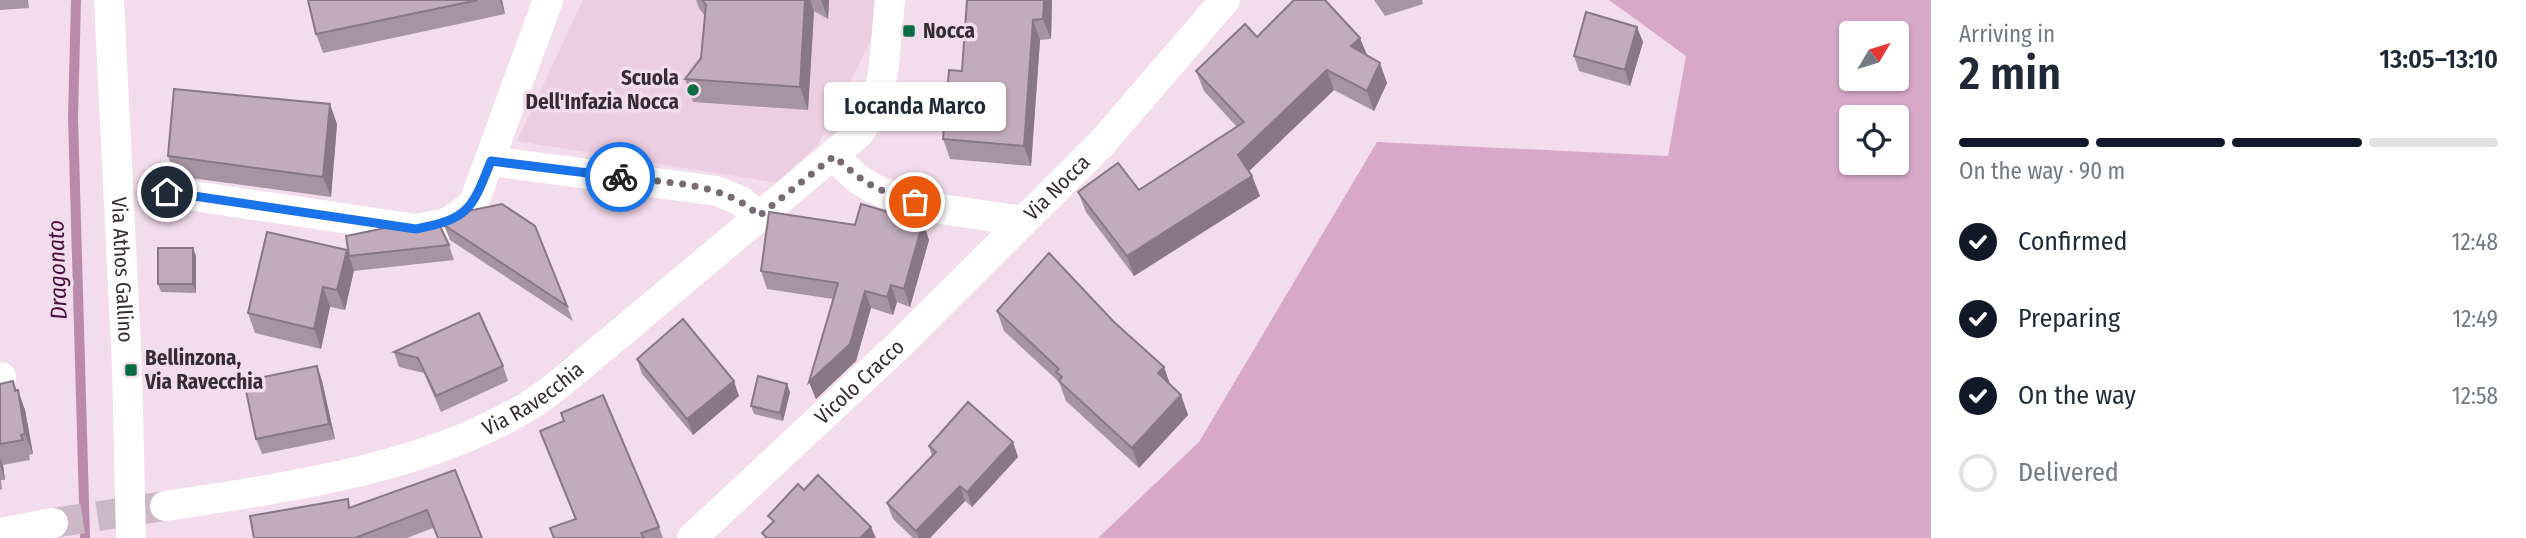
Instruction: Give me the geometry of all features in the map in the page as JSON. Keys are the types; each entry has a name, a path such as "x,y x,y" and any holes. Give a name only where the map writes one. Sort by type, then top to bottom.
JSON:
{"street":[{"name":"Via Athos Gallino","path":"109,0 127,366 131,538"},
{"path":"167,192 416,229 447,223 473,205 548,0"},
{"name":"Via Ravecchia","path":"165,506 296,487 387,463 474,434 526,408 569,376 859,133 877,106 890,0"},
{"name":"Via Nocca","path":"834,156 859,180 876,190 915,202 1023,221 1101,144 1225,0"},
{"path":"491,161 717,191 741,201 759,216"},
{"name":"Vicolo Cracco","path":"692,538 898,346 1023,221"},
{"path":"0,533 53,523"}],"shaded area":[{"name":"Scuola Dell'Infazia Nocca","path":"583,0 874,0 871,40 818,144 778,183 517,141"},
{"path":"1609,0 1931,0 1931,538 1098,538 1199,442 1377,142 1668,156 1686,56"}],"building":[{"path":"308,0 478,0 316,34"},
{"path":"702,0 805,0 800,87 685,79 701,58 706,5"},
{"path":"967,0 1044,0 1043,19 1033,20 1024,146 943,139 949,70 962,71"},
{"path":"1294,0 1325,0 1360,38 1351,46 1380,63 1367,91 1327,70 1238,155 1252,176 1127,256 1078,192 1118,163 1139,190 1244,122 1196,71 1245,24 1257,37"},
{"path":"1586,12 1637,27 1625,70 1574,56"},
{"path":"174,89 330,104 323,177 168,156"},
{"path":"502,204 535,226 567,306 444,225 468,211"},
{"path":"861,204 923,222 904,289 891,285 887,297 865,291 850,344 809,382 838,283 761,271 769,212 855,225"},
{"path":"440,226 449,245 349,256 346,236 385,228 413,231"},
{"path":"267,232 347,250 337,290 323,287 314,329 248,313"},
{"path":"158,248 193,248 193,284 158,284"},
{"path":"1049,253 1114,322 1164,367 1158,373 1181,395 1132,448 1059,381 1062,377 1056,372 1059,369 997,311"},
{"path":"479,313 503,366 436,396 418,358 394,352"},
{"path":"683,319 734,381 687,419 637,359"},
{"path":"317,366 329,424 256,439 244,381"},
{"path":"758,376 787,384 780,413 751,406"},
{"path":"13,381 15,391 18,390 25,434 21,435 23,440 0,444 0,384"},
{"path":"603,395 659,527 641,533 644,538 554,538 550,528 576,519 540,431 564,421 561,413"},
{"path":"968,402 1013,442 967,492 960,486 916,531 887,503 936,452 929,446"},
{"path":"455,470 482,538 438,538 427,510 355,538 254,538 250,516 348,499 349,508"},
{"path":"818,475 871,527 860,538 767,538 762,533 774,521 768,516 798,484 804,490"}],"waterway":[{"name":"Dragonato","path":"76,0 73,117 85,538"}],"tunnel":[{"path":"53,523 165,506"}],"way so far":[{"path":"620,177 717,191 748,205 759,216 834,156 859,180 876,190 915,202"}],"place":[{"name":"Nocca","path":"909,31"},
{"name":"Scuola Dell'Infazia Nocca","path":"693,90"},
{"name":"Locanda Marco","path":"915,202"},
{"name":"Bellinzona, Via Ravecchia","path":"131,370"}],"route":[{"path":"167,192 416,229 447,223 473,205 491,161 620,177"}]}
